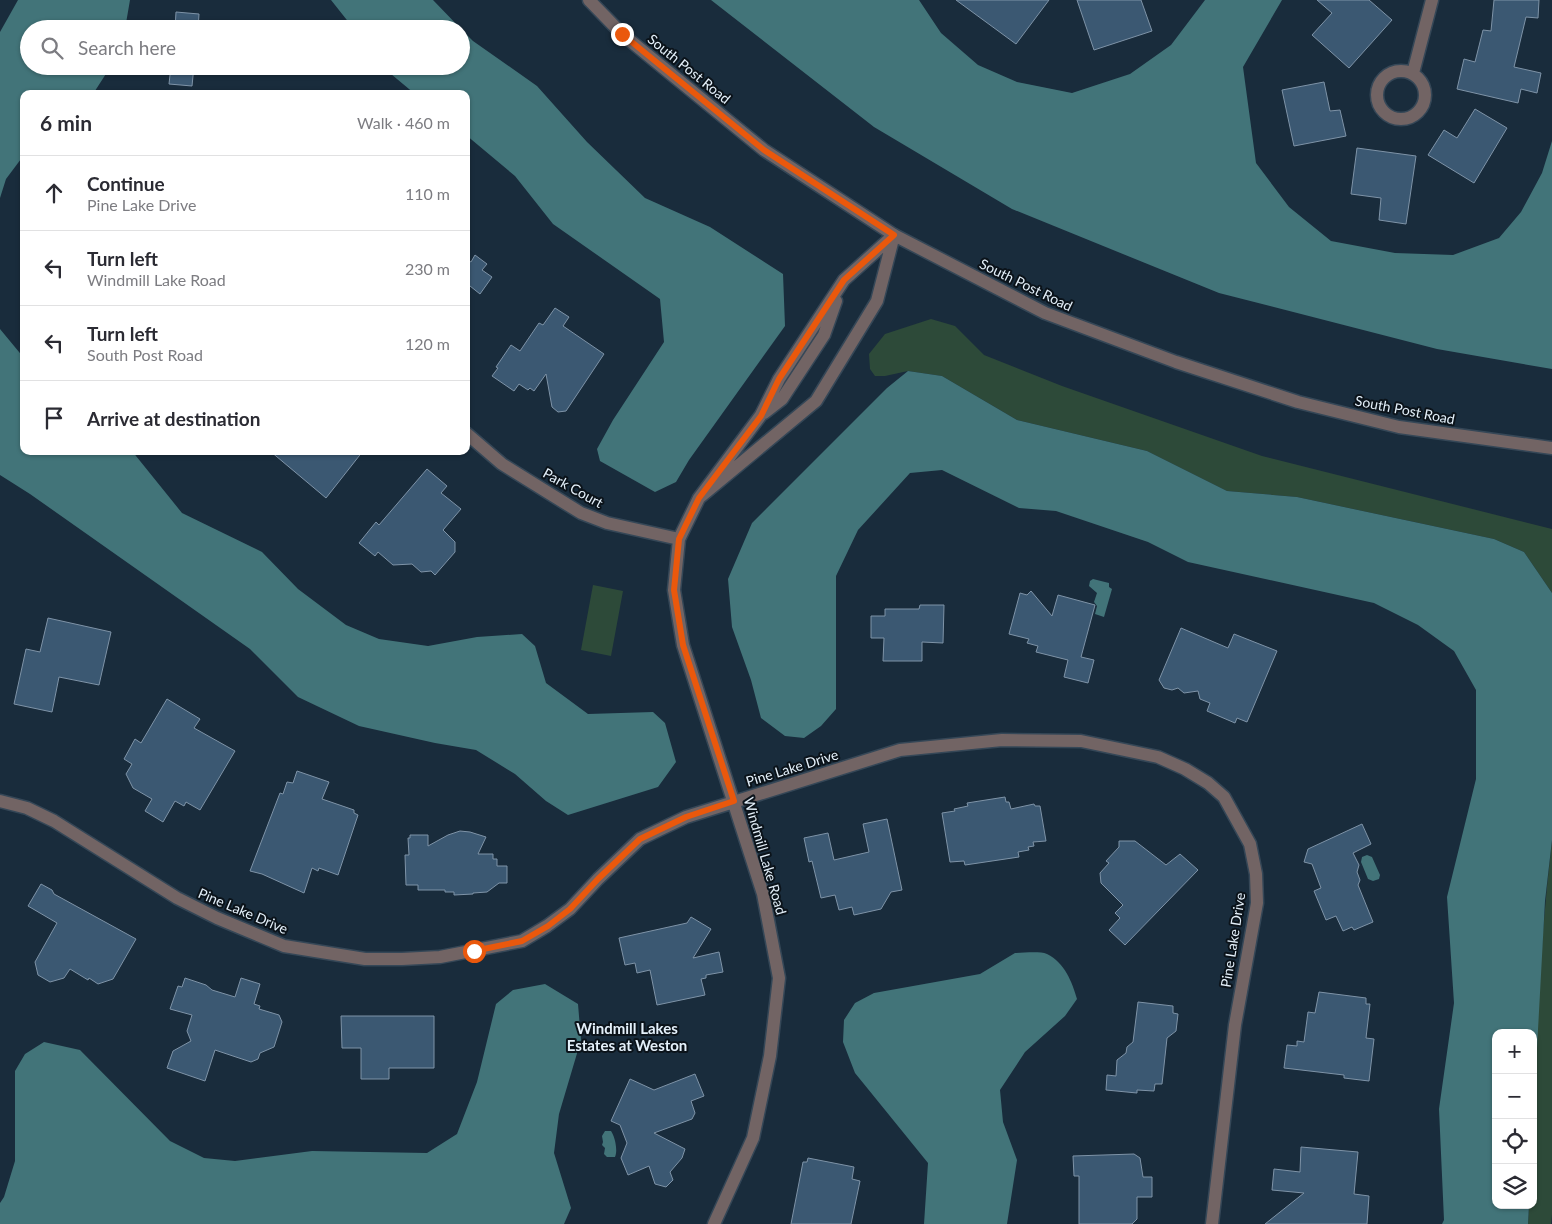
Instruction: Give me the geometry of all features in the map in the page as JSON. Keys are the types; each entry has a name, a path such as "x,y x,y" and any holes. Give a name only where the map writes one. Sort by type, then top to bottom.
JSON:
{"street":[{"name":"South Post Road","path":"589,0 622,34 764,150 894,235 1045,313 1176,362 1298,402 1399,427 1552,448"},
{"path":"1413,73 1432,0"},
{"name":"Windmill Lake Road","path":"714,1224 753,1138 770,1056 779,978 763,894 683,645 674,590 679,539 699,498 761,416 779,379 844,280 894,235"},
{"name":"Windmill Lake Road","path":"699,498 816,400 877,301 894,235"},
{"name":"Park Court","path":"470,436 502,464 581,513 607,523 679,539"},
{"name":"Pine Lake Drive","path":"0,801 27,808 54,821 177,898 217,918 284,946 364,959 440,956 522,941 548,926 570,909 640,839 686,817 900,750 1002,740 1081,741 1158,757 1185,768 1208,783 1224,797 1250,844 1256,874 1257,904 1234,1025 1212,1224"}],"shaded area":[{"path":"18,0 130,0 127,20 20,20 20,75 105,75 96,90 20,90 20,160 6,179 0,198 0,32"},
{"path":"331,0 433,0 452,20 347,20"},
{"path":"711,0 919,0 941,33 978,65 1017,82 1072,93 1130,74 1171,45 1205,0 1282,0 1243,67 1256,163 1289,207 1331,241 1395,253 1453,255 1499,238 1521,212 1542,173 1552,141 1552,369 1437,349 1219,293 1012,209 874,127"},
{"path":"470,38 537,86 587,142 645,198 710,227 783,274 785,326 689,460 676,482 655,492 600,461 597,449 613,420 664,342 660,299 553,224 515,176 470,138 470,90 410,90 392,75 470,75"},
{"path":"931,319 955,326 984,355 1062,386 1262,456 1552,529 1552,593 1524,552 1494,539 1297,497 1227,491 1147,451 1017,420 942,376 908,371 875,376 870,369 869,354 885,334"},
{"path":"0,329 20,353 20,455 135,455 182,513 262,552 298,589 346,625 379,639 428,646 477,637 522,634 535,646 546,683 588,714 653,712 665,723 676,762 658,787 568,815 546,801 515,774 476,750 359,726 298,697 250,649 30,494 0,475"},
{"path":"908,371 942,376 1017,420 1147,451 1227,491 1297,497 1494,539 1524,552 1552,593 1552,840 1545,901 1537,1048 1537,1029 1492,1029 1492,1209 1529,1209 1528,1224 1442,1224 1444,1220 1439,1109 1454,1003 1447,897 1476,779 1476,690 1454,651 1418,625 1374,603 1188,562 1148,542 1056,511 1019,508 942,470 910,473 858,530 836,576 836,709 821,726 804,738 785,736 761,718 751,680 732,627 728,579 752,523 887,388"},
{"path":"1093,579 1109,583 1109,587 1112,589 1104,617 1095,614 1097,606 1094,602 1097,593 1089,586 1090,581"},
{"path":"593,585 623,591 611,656 581,650"},
{"path":"1552,840 1552,1215 1551,1224 1528,1224 1529,1209 1537,1209 1537,1029"},
{"path":"1367,855 1372,857 1380,875 1379,879 1373,881 1368,879 1361,862 1362,857"},
{"path":"1015,953 1047,954 1059,962 1073,986 1077,999 1065,1016 1025,1052 1000,1090 1003,1122 1017,1160 1007,1224 924,1224 928,1163 855,1073 843,1042 844,1020 855,1003 874,993 980,974"},
{"path":"545,984 578,1004 581,1040 559,1114 554,1153 571,1208 564,1224 0,1224 0,1203 4,1197 15,1161 15,1071 25,1054 44,1042 80,1050 170,1141 204,1158 235,1161 312,1151 427,1153 457,1134 477,1082 496,1004 513,990"},
{"path":"605,1131 611,1131 614,1137 615,1157 607,1157 604,1154 605,1148 602,1145 602,1136"}],"building":[{"path":"956,0 1049,0 1016,44"},
{"path":"1077,0 1141,0 1152,31 1094,50"},
{"path":"1317,0 1369,0 1392,20 1349,68 1312,35 1332,13"},
{"path":"1494,0 1539,0 1538,18 1526,17 1514,67 1541,73 1537,93 1521,89 1518,103 1457,89 1464,59 1475,62 1483,30 1491,31"},
{"path":"176,12 199,14 199,20 176,20"},
{"path":"170,75 193,75 192,86 169,84"},
{"path":"1324,82 1330,111 1340,110 1346,136 1294,146 1282,90"},
{"path":"1475,109 1507,128 1474,183 1428,155 1444,130 1457,138"},
{"path":"1357,148 1416,156 1406,224 1379,220 1381,198 1351,194"},
{"path":"475,255 487,264 482,270 492,277 480,294 470,286 471,262"},
{"path":"555,308 569,317 563,326 604,354 566,411 558,412 552,407 546,374 534,391 530,388 528,390 519,384 514,391 492,376 511,345 520,351 539,323 543,325"},
{"path":"275,455 360,455 326,498"},
{"path":"427,469 447,486 441,493 461,509 443,530 455,542 455,552 435,575 431,571 421,572 412,564 393,565 378,552 375,556 359,543 376,522 379,525"},
{"path":"1031,591 1052,616 1058,595 1095,605 1081,657 1094,660 1088,683 1064,677 1068,660 1036,652 1038,646 1027,643 1029,639 1009,634 1020,593 1027,595"},
{"path":"920,605 944,605 943,643 922,642 922,661 883,661 884,638 871,638 871,616 885,616 885,609 919,609"},
{"path":"48,618 111,632 99,685 59,677 52,712 14,704 26,649 40,652"},
{"path":"1181,628 1228,648 1234,634 1277,651 1247,722 1237,718 1235,723 1207,711 1210,703 1200,699 1198,691 1184,693 1178,688 1172,690 1164,688 1159,680"},
{"path":"167,699 200,719 194,728 235,751 200,810 186,802 184,806 175,801 163,822 145,811 152,799 133,788 126,774 132,764 124,759 135,739 141,743"},
{"path":"297,771 329,782 322,799 354,810 354,813 358,815 338,875 319,868 318,871 312,868 304,893 262,874 250,871 280,793 283,794 287,782 293,783"},
{"path":"1005,797 1011,809 1034,804 1035,806 1040,806 1046,841 1033,842 1034,846 1028,847 1029,850 1018,852 1019,857 965,865 964,861 950,862 942,813 968,806 967,803"},
{"path":"887,819 902,890 891,892 881,909 854,915 852,907 839,910 835,895 821,898 812,861 809,862 804,838 828,833 834,860 869,852 863,824"},
{"path":"1362,824 1371,844 1353,853 1359,865 1357,872 1360,880 1358,885 1373,922 1354,930 1352,927 1343,931 1336,916 1326,920 1314,891 1321,888 1312,864 1304,862 1308,849"},
{"path":"460,831 486,837 478,854 493,854 493,859 497,859 497,866 507,866 507,883 499,883 487,892 454,895 454,892 445,892 445,890 418,890 418,885 406,885 405,855 409,855 408,838 410,838 410,835 428,835 428,846"},
{"path":"1119,841 1135,841 1166,865 1180,854 1198,870 1125,945 1109,930 1120,918 1115,913 1123,905 1101,883 1100,873 1109,863 1106,861 1119,847"},
{"path":"41,884 52,890 54,894 136,939 113,979 98,984 70,969 64,978 50,982 38,975 35,962 57,923 28,906"},
{"path":"691,917 711,929 693,958 719,952 723,972 706,975 706,978 701,979 705,995 657,1005 650,970 637,973 635,963 625,965 619,938 687,923"},
{"path":"185,978 206,985 212,990 235,997 241,978 260,984 254,1004 260,1006 259,1009 279,1015 282,1022 274,1047 260,1053 258,1059 251,1062 215,1050 205,1081 167,1068 173,1051 191,1041 187,1031 192,1015 170,1009 178,986 182,987"},
{"path":"1319,992 1366,998 1366,1004 1370,1004 1366,1038 1374,1039 1369,1081 1344,1078 1344,1075 1284,1068 1287,1045 1297,1046 1297,1041 1304,1042 1308,1012 1315,1013"},
{"path":"1138,1002 1173,1006 1173,1013 1178,1014 1176,1031 1167,1038 1162,1084 1155,1084 1154,1091 1137,1090 1137,1093 1106,1090 1107,1075 1116,1076 1117,1060 1126,1053 1127,1047 1133,1042"},
{"path":"341,1016 434,1016 434,1068 389,1068 389,1079 361,1079 361,1048 342,1048"},
{"path":"695,1074 704,1096 691,1101 695,1113 692,1119 654,1133 685,1149 682,1158 670,1172 673,1180 666,1187 655,1184 649,1166 628,1175 621,1158 627,1143 620,1125 611,1121 630,1079 654,1090"},
{"path":"1301,1147 1358,1152 1354,1194 1369,1196 1367,1224 1265,1224 1304,1193 1272,1190 1274,1169 1300,1172"},
{"path":"1134,1154 1140,1158 1143,1177 1152,1177 1152,1197 1137,1197 1137,1219 1132,1224 1079,1224 1079,1176 1074,1176 1073,1156"},
{"path":"808,1158 854,1167 852,1179 860,1181 851,1224 791,1224 803,1162 807,1162"}],"district":[{"name":"Windmill Lakes Estates at Weston","path":"627,1038"}],"route":[{"path":"474,951 522,941 548,926 570,909 640,839 686,817 734,801 683,645 674,590 679,539 699,498 761,416 779,379 844,280 894,235 764,150 622,34"}]}
